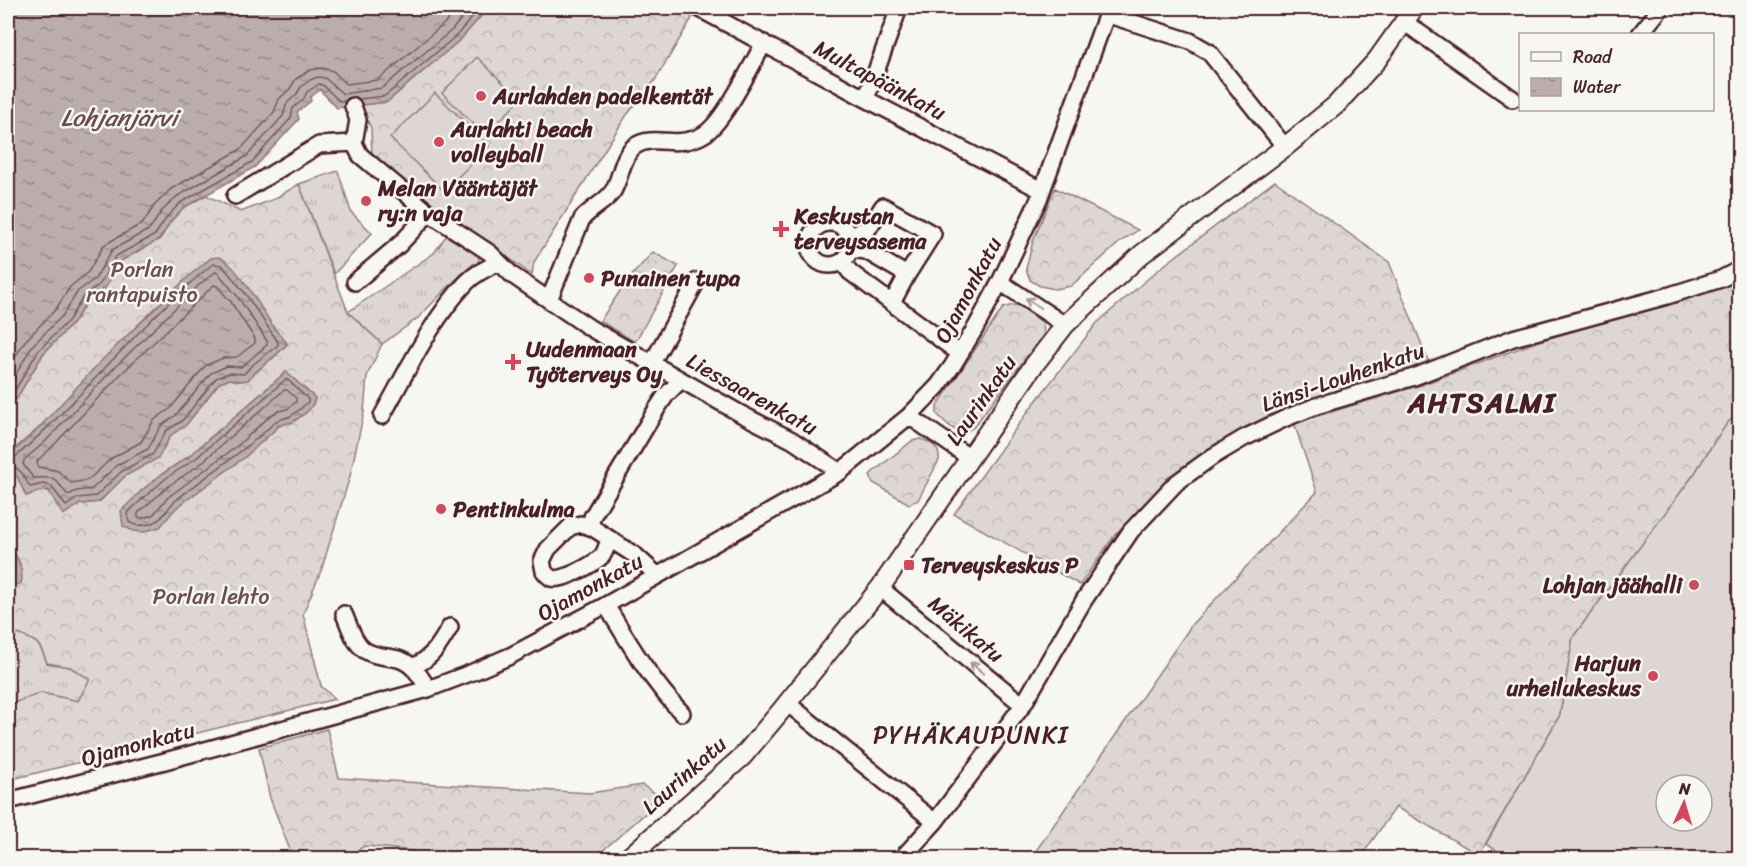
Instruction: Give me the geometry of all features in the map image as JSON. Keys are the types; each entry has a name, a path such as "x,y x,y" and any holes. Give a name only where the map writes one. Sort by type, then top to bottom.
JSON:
{"main road":[{"name":"Laurinkatu","path":"628,858 743,756 788,703 880,588 1034,365 1065,325 1142,254 1285,147 1336,105 1377,60 1409,15"}],"street":[{"name":"Multapäänkatu","path":"698,8 1041,190"},
{"path":"866,99 899,8"},
{"path":"1641,33 1661,8"},
{"path":"1108,11 1190,41 1209,52 1285,147"},
{"name":"Ojamonkatu","path":"8,801 165,761 428,689 473,672 510,656 606,605 840,472 909,416 938,386 960,352 1000,282 1039,199 1108,11"},
{"path":"1409,15 1512,99"},
{"path":"549,300 582,219 589,211 607,199 630,150 650,141 692,140 706,133 731,102 764,43"},
{"path":"235,196 319,145 354,143 358,120 353,106"},
{"name":"Liessaarenkatu","path":"354,143 360,155 429,213 490,253 512,275 590,328 792,440 840,472"},
{"path":"847,248 868,230 883,206 933,234 892,303"},
{"path":"354,282 400,244 429,213"},
{"path":"847,248 866,251 907,275"},
{"path":"847,248 850,272 960,352"},
{"path":"382,416 449,303 468,281 499,262"},
{"name":"Länsi-Louhenkatu","path":"902,858 935,822 1023,705 1084,600 1131,531 1176,483 1212,457 1244,438 1316,406 1414,377 1513,338 1667,296 1721,279 1740,269"},
{"path":"652,363 697,281"},
{"path":"1000,282 1065,325"},
{"path":"593,528 592,518 644,430 666,395 681,380"},
{"path":"909,416 970,458"},
{"path":"609,539 606,551 590,566 561,579 551,578 544,572 542,561 548,549 570,527 581,524 593,528 636,556 657,575"},
{"name":"Mäkikatu","path":"880,588 1023,705"},
{"path":"606,605 631,648 666,696 682,713"},
{"path":"344,614 363,650 382,657 400,659 413,667 428,689"},
{"path":"413,667 425,661 436,651 450,627"},
{"path":"788,703 935,822"}],"green space":[{"path":"488,8 684,8 692,18 656,79 626,116 534,262 532,275 372,159 371,128 360,105 387,102 461,39"},
{"name":"Aurlahden padelkentät","path":"477,57 520,100 485,135 442,93"},
{"name":"Aurlahti beach volleyball","path":"435,93 489,146 444,191 390,138"},
{"path":"338,171 351,212 372,233 334,274 299,184"},
{"path":"1275,181 1389,262 1429,363 1266,417 1211,447 1172,475 1114,536 1080,585 954,514 1029,410 1097,323 1159,269"},
{"path":"299,184 348,312 382,344 367,376 364,412 350,476 322,568 303,614 321,686 335,699 8,780 8,705 41,693 78,701 90,679 70,667 47,663 40,647 30,639 18,634 8,643 8,587 21,583 20,564 8,541 8,464 13,475 17,475 26,496 44,490 80,504 99,502 125,476 158,458 171,435 186,425 219,383 230,379 248,380 287,343 211,258 123,339 41,426 17,447 8,462 8,407 15,401 43,354 73,323 87,301 105,288 121,260 160,239 171,221 183,208 206,195 241,212 274,199","holes":["286,372 315,398 310,408 300,417 279,426 245,457 175,508 141,491 190,455"]},
{"path":"1055,188 1138,230 1120,242 1071,286 1055,289 1040,286 1030,280 1026,269 1033,241"},
{"path":"446,236 478,254 478,264 473,264 418,318 382,344 348,312 434,253"},
{"path":"653,252 678,266 635,342 600,321 626,282"},
{"path":"1739,280 1739,417 1729,421 1695,473 1573,637 1560,715 1479,855 1396,807 1360,858 1031,858 1193,623 1317,492 1294,423 1421,385 1536,342"},
{"path":"1013,305 1020,306 1043,323 1044,334 973,428 963,432 958,431 937,414 937,406 1003,308"},
{"name":"Harjun urheilukeskus","path":"1739,417 1739,858 1509,858 1486,844 1560,715 1573,637 1695,473 1729,421"},
{"path":"920,439 934,446 939,460 918,500 909,504 872,482 870,475 912,441"},
{"path":"18,634 37,644 47,663 70,667 90,679 78,701 41,693 8,705 8,643"},
{"path":"327,729 339,778 590,793 642,785 663,798 594,858 420,858 414,851 365,846 342,858 293,858 270,798 259,748"}],"water":[{"name":"Lohjanjärvi","path":"8,8 488,8 461,39 387,102 337,108 320,90 310,97 311,101 297,112 299,119 255,167 183,208 171,221 160,239 121,261 105,288 87,301 73,323 43,354 15,401 8,407"},
{"path":"219,257 227,262 243,280 287,344 248,380 230,379 219,383 186,425 171,435 158,458 125,476 99,502 80,504 63,515 49,491 43,490 26,496 17,476 13,475 8,464 10,455 35,432 103,359 190,275 211,258"},
{"path":"286,372 315,398 307,411 292,422 279,426 245,457 176,508 160,527 143,532 133,531 123,526 121,511 141,491 191,455"},
{"path":"8,541 19,561 22,577 21,583 8,587"}],"place":[{"name":"Aurlahden padelkentät","path":"481,96"},
{"name":"Aurlahti beach volleyball","path":"439,142"},
{"name":"Melan Vääntäjät ry:n vaja","path":"366,201"},
{"name":"Keskustan terveysasema","path":"781,229"},
{"name":"Punainen tupa","path":"589,278"},
{"name":"Uudenmaan Työterveys Oy","path":"513,362"},
{"name":"Pentinkulma","path":"441,509"},
{"name":"Terveyskeskus P","path":"909,565"},
{"name":"Lohjan jäähalli","path":"1694,585"},
{"name":"Harjun urheilukeskus","path":"1653,676"}],"district":[{"name":"AHTSALMI","path":"1482,402"},
{"name":"PYHÄKAUPUNKI","path":"971,735"}],"park label":[{"name":"Porlan rantapuisto","path":"142,282"},
{"name":"Porlan lehto","path":"211,596"}]}
